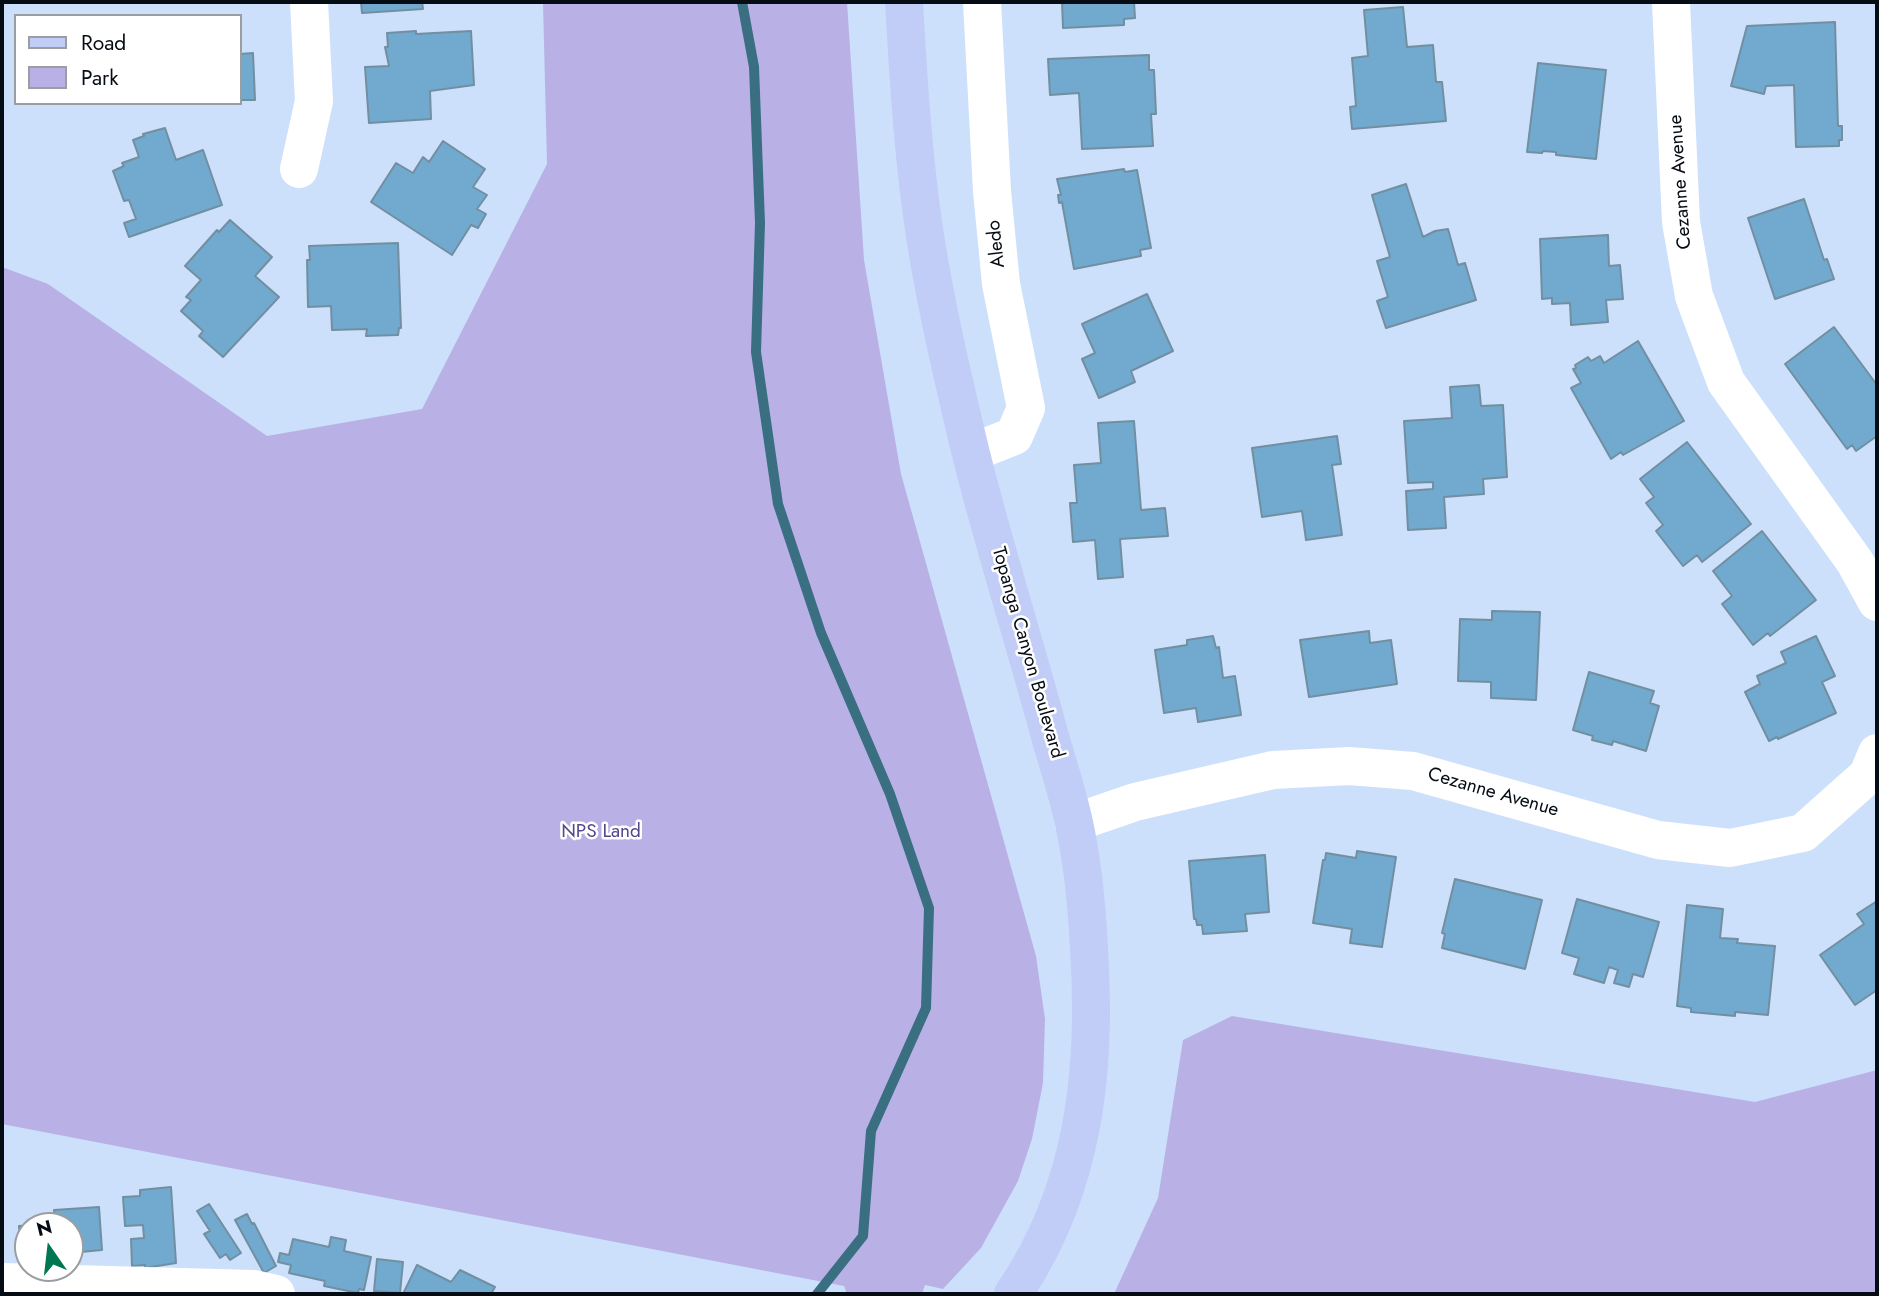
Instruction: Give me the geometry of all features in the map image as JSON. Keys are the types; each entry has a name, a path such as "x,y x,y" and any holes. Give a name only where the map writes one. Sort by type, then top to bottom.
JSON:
{"main road":[{"name":"Topanga Canyon Boulevard","path":"904,2 909,104 921,208 941,324 971,453 1074,824 1087,906 1093,1007 1088,1093 1073,1162 1052,1225 1013,1294"}],"street":[{"path":"299,169 314,101 309,2"},
{"name":"Aledo","path":"971,453 1014,436 1026,408 1001,284 992,191 982,2"},
{"name":"Cezanne Avenue","path":"1671,2 1681,222 1695,296 1726,383 1856,562 1877,602"},
{"name":"Cezanne Avenue","path":"1074,824 1135,803 1273,770 1349,765 1413,771 1658,840 1730,848 1802,832 1868,775 1877,753"},
{"path":"2,1282 254,1289 276,1294"}],"green space":[{"name":"NPS Land","path":"543,2 847,2 864,260 901,474 1036,956 1045,1019 1043,1083 1032,1139 1018,1181 981,1248 943,1289 925,1285 922,1294 847,1294 844,1286 2,1124 2,267 48,284 267,436 422,409 547,164"},
{"path":"1232,1016 1755,1102 1877,1070 1877,1294 1114,1294 1158,1198 1183,1040"}],"building":[{"path":"361,2 422,2 423,9 362,13"},
{"path":"1062,2 1134,2 1135,18 1124,19 1124,25 1063,28"},
{"path":"1403,7 1407,47 1433,45 1436,82 1442,82 1446,121 1352,129 1350,107 1356,106 1352,58 1368,56 1364,10"},
{"path":"1835,22 1838,126 1842,126 1842,140 1839,140 1839,146 1796,147 1794,85 1766,86 1764,94 1731,86 1747,26"},
{"path":"416,31 416,34 471,31 474,85 430,91 431,119 369,123 365,67 389,66 385,47 388,47 387,33"},
{"path":"253,53 255,100 242,100 242,54"},
{"path":"1149,55 1149,70 1154,70 1156,114 1151,114 1153,146 1082,149 1079,93 1050,95 1048,59"},
{"path":"1538,63 1606,70 1596,159 1556,155 1556,152 1527,152"},
{"path":"165,128 176,160 203,150 222,205 129,237 124,223 136,219 129,200 124,201 113,171 124,166 122,163 139,157 133,140 144,136 143,134"},
{"path":"443,141 485,169 473,187 487,195 477,209 486,214 478,228 471,225 452,255 371,202 396,163 413,173 423,157 429,162"},
{"path":"1124,169 1125,172 1137,170 1151,248 1140,250 1141,256 1074,269 1062,202 1059,203 1058,195 1061,195 1057,179"},
{"path":"1406,184 1423,237 1448,229 1458,265 1465,263 1476,300 1386,328 1377,301 1388,297 1377,261 1390,257 1372,195"},
{"path":"1804,199 1824,260 1827,259 1834,279 1775,299 1748,218"},
{"path":"230,220 272,257 255,276 279,297 223,357 199,336 203,331 181,311 191,300 186,297 201,280 185,266 217,230 219,232"},
{"path":"1608,235 1609,266 1620,265 1623,299 1606,300 1608,322 1571,325 1570,303 1552,304 1552,298 1542,299 1540,239"},
{"path":"398,243 401,328 398,335 366,336 367,329 332,330 331,306 308,307 309,246"},
{"path":"1147,294 1173,351 1131,371 1135,382 1099,398 1082,359 1095,353 1082,324"},
{"path":"1834,327 1877,385 1877,436 1856,451 1852,445 1847,449 1785,364"},
{"path":"1638,341 1684,421 1611,459 1571,388 1581,383 1573,369 1588,357 1591,361 1600,356 1604,363"},
{"path":"1479,385 1481,406 1503,405 1507,477 1483,479 1484,494 1444,497 1446,528 1408,530 1406,491 1433,489 1433,482 1408,483 1404,421 1452,418 1450,387"},
{"path":"1134,421 1141,510 1165,508 1168,536 1120,539 1123,577 1098,579 1095,540 1073,542 1070,503 1077,503 1074,465 1101,463 1098,423"},
{"path":"1337,436 1341,464 1332,465 1342,535 1306,540 1302,511 1262,517 1252,448"},
{"path":"1687,442 1751,524 1702,562 1697,555 1683,566 1656,531 1663,525 1646,503 1654,497 1640,479"},
{"path":"1762,531 1816,600 1770,636 1768,633 1753,645 1722,604 1732,596 1713,571"},
{"path":"1492,611 1540,612 1536,700 1491,698 1491,682 1458,681 1460,619 1492,620"},
{"path":"1369,631 1370,643 1391,640 1397,684 1309,697 1300,640"},
{"path":"1213,636 1216,648 1219,647 1223,678 1235,676 1241,715 1198,722 1196,708 1164,713 1155,650 1187,645 1187,640"},
{"path":"1816,636 1835,676 1822,682 1836,713 1769,741 1745,692 1760,684 1757,676 1786,663 1781,652"},
{"path":"1589,672 1654,691 1650,703 1659,706 1646,751 1613,741 1612,745 1592,740 1593,736 1573,730"},
{"path":"1357,851 1396,857 1382,947 1350,943 1352,929 1313,923 1326,853 1356,858"},
{"path":"1265,855 1269,912 1245,914 1247,931 1203,934 1202,925 1197,925 1194,919 1189,861"},
{"path":"1455,879 1542,900 1525,969 1442,948 1445,934 1442,933"},
{"path":"1577,899 1659,922 1643,977 1633,974 1629,987 1614,983 1618,970 1609,967 1604,983 1574,974 1579,958 1562,953"},
{"path":"1877,901 1877,990 1855,1005 1820,955 1864,924 1857,914"},
{"path":"1687,905 1723,909 1720,938 1738,939 1737,943 1775,946 1768,1015 1735,1012 1735,1016 1691,1012 1691,1008 1677,1006"},
{"path":"171,1187 176,1263 145,1268 145,1265 132,1266 131,1239 144,1238 143,1225 125,1226 123,1197 140,1196 140,1190"},
{"path":"209,1204 241,1253 230,1260 226,1254 220,1258 204,1234 210,1231 197,1211"},
{"path":"99,1207 102,1250 84,1252 84,1212 54,1210"},
{"path":"247,1214 276,1266 264,1273 235,1220"},
{"path":"331,1237 346,1240 344,1251 371,1257 364,1290 359,1289 358,1293 324,1286 325,1281 289,1273 291,1265 278,1262 280,1253 289,1255 293,1239 329,1247"},
{"path":"377,1259 403,1262 400,1293 374,1291"},
{"path":"417,1265 451,1282 460,1270 495,1287 491,1294 403,1294"}],"waterway":[{"path":"742,2 754,67 760,223 756,352 778,504 821,633 890,794 929,908 926,1008 871,1131 863,1236 817,1294"}]}
